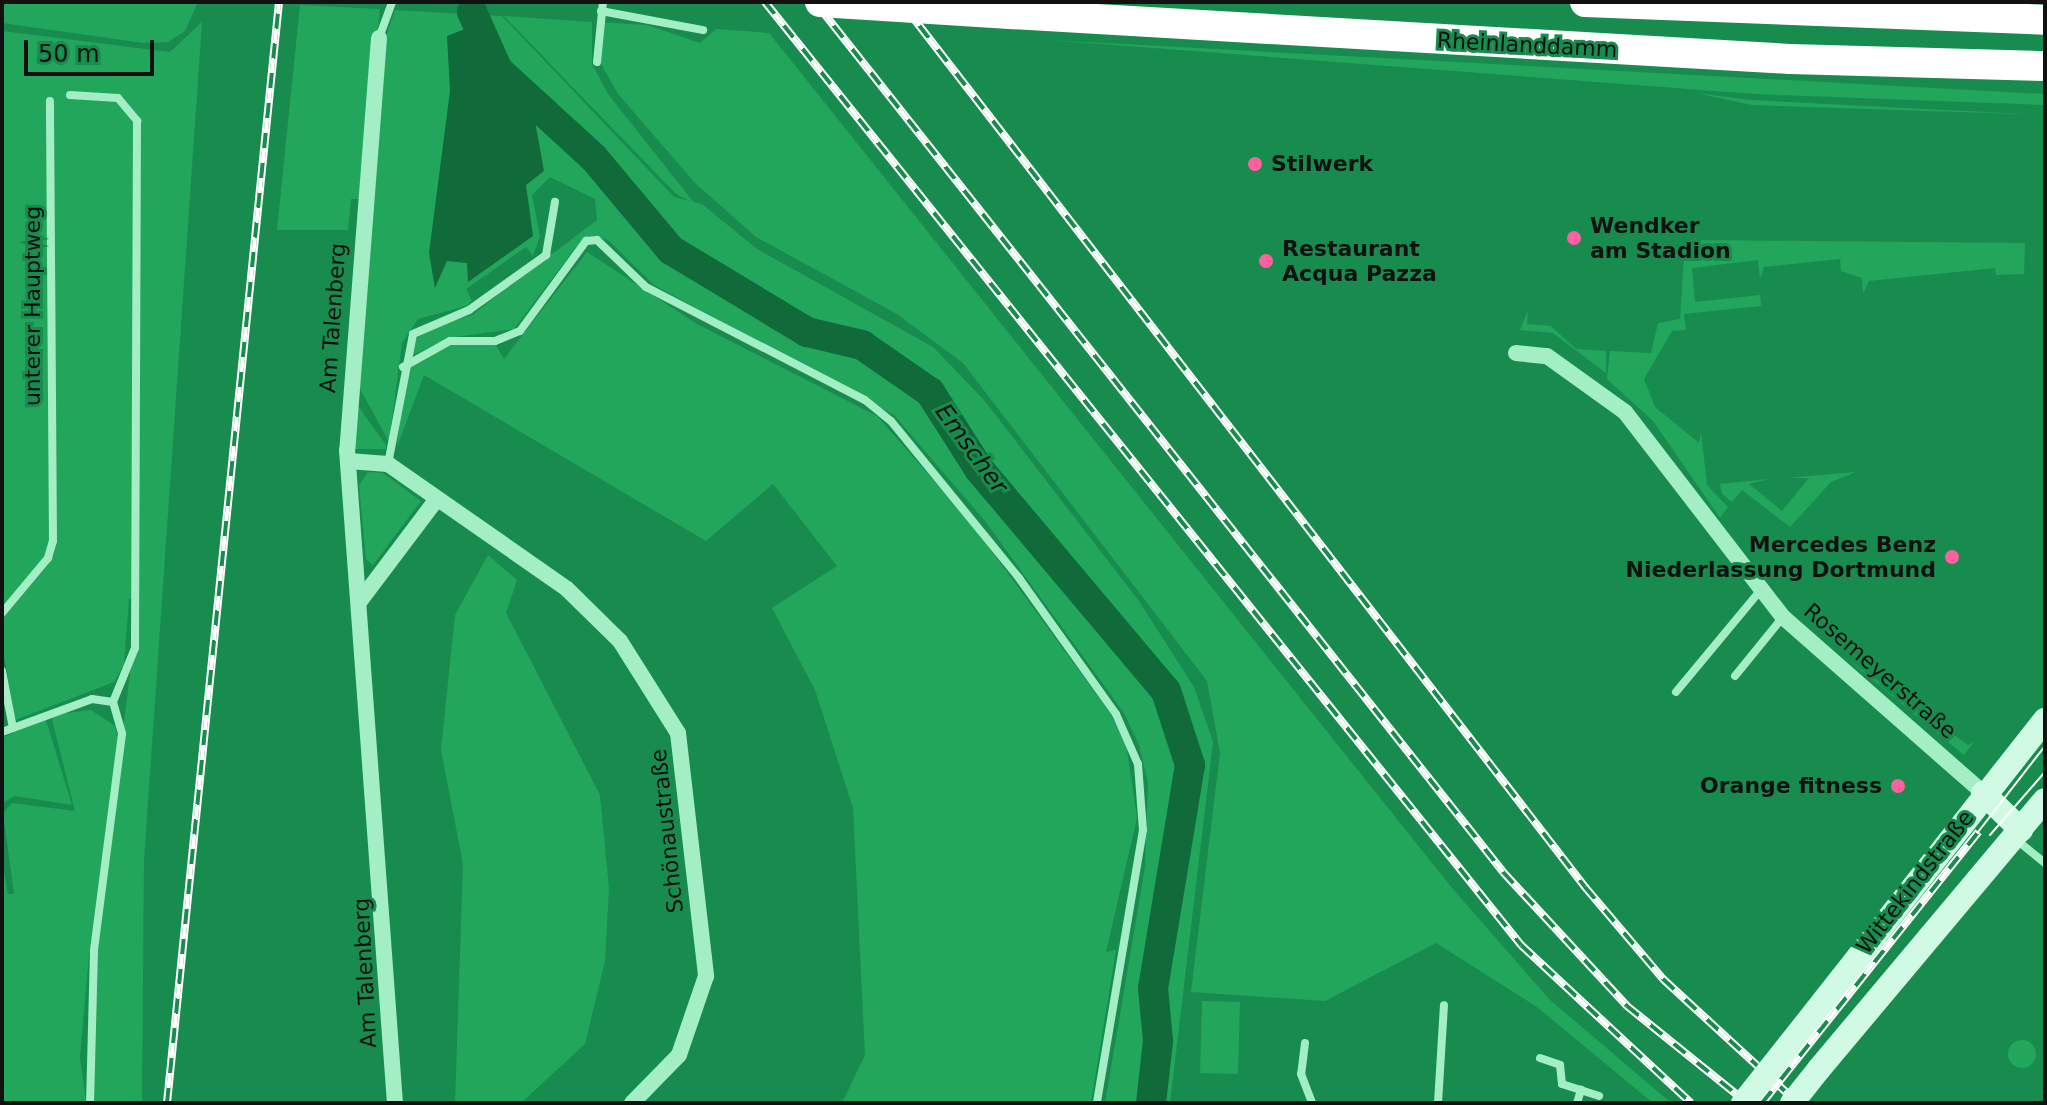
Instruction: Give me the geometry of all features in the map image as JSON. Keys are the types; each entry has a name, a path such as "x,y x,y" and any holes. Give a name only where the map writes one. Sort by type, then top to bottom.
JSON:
{"highway":[{"name":"Rheinlanddamm","path":"820,2 1776,59 2045,66"},
{"name":"Rheinlanddamm","path":"1585,2 2045,20"}],"main road":[{"name":"Wittekindstraße","path":"1743,1103 1983,793 2045,720"},
{"path":"1983,793 2018,834"},
{"name":"Wittekindstraße","path":"1792,1103 2045,800"}],"street":[{"name":"Am Talenberg","path":"379,38 348,461 395,1103"},
{"name":"Rosemeyerstraße","path":"1516,353 1547,356 1625,412 1783,617 1983,793"},
{"path":"348,461 388,464"},
{"name":"Schönaustraße","path":"388,464 578,600 620,641 678,733 706,976 679,1055 632,1103"},
{"path":"360,601 437,499"}],"lane":[{"path":"379,38 392,2"},
{"path":"597,62 602,7 672,30 703,30"},
{"path":"70,95 118,98 137,121 135,648 113,702 122,734 94,951 90,1103"},
{"name":"unterer Hauptweg","path":"2,613 48,558 52,510 50,101"},
{"path":"388,464 407,344 423,324 469,310 546,255 555,202"},
{"path":"403,367 450,341 495,341 520,331 586,241 597,240 646,287 865,400 891,421 1029,591 1116,714 1138,764 1143,830 1097,1103"},
{"path":"1676,692 1760,591"},
{"path":"1735,676 1783,617"},
{"path":"2,671 13,728"},
{"path":"2,732 92,699 113,702"},
{"path":"2018,834 2045,863"},
{"path":"1438,1103 1444,1005"},
{"path":"1305,1043 1301,1074 1312,1103"},
{"path":"1540,1058 1560,1065 1562,1084 1599,1096"},
{"path":"1577,1103 1581,1090"}],"shaded area":[{"path":"2,2 198,2 185,31 168,42 144,43 2,23"},
{"path":"300,5 380,9 360,199 351,199 348,230 277,230"},
{"path":"395,10 502,16 674,197 702,204 757,249 933,347 984,400 1139,601 1194,687 1213,742 1170,1103 1105,1103 1145,867 1148,782 1139,745 1124,713 985,521 894,415 654,285 608,240 595,236 576,247 514,329 448,338 409,357 412,342 428,328 472,315 597,220 595,199 550,177 532,195 540,236 533,256 526,247 466,289 472,301 466,306 418,319 402,343 389,442 358,385 381,51"},
{"path":"504,16 592,22 592,64 608,94 695,204 676,194"},
{"path":"202,22 144,860 142,1103 93,1103 95,961 139,599 129,599 124,664 114,682 15,720 2,644 2,31 170,52"},
{"path":"600,22 647,25 700,43 716,29 769,33 1452,888 1549,999 1671,1103 1653,1103 1537,1007 1436,943 1325,1001 1191,992 1220,753 1207,681 963,363 897,314 756,237 696,184 618,94 601,64"},
{"path":"468,28 487,72 535,121 544,171 526,185 533,236 468,282 467,263 447,261 435,288 429,253 450,91 447,36"},
{"path":"1049,40 2045,94 2045,105 1754,94"},
{"path":"1696,93 1751,100 2045,115 1752,105"},
{"path":"1685,240 2025,243 2024,274 1996,275 1995,268 1869,281 1863,294 1862,278 1841,271 1840,259 1764,267 1760,279 1758,260 1692,268 1695,302 1760,295 1761,306 1684,314 1686,330 1672,331 1644,379 1655,407 1699,443 1701,432 1707,485 1728,507 1720,518 1653,421 1607,379 1610,351 1651,353 1658,323 1680,319"},
{"path":"587,252 697,324 877,416 968,519 1110,713 1126,743 1137,818 1106,952 1116,950 1091,1103 842,1103 865,1055 853,808 815,690 772,608 837,566 773,484 706,541 424,375 397,447 405,377 413,364 450,344 495,344 504,359"},
{"path":"1528,310 1527,324 1551,326 1576,349 1606,351 1606,373 1553,333 1520,330"},
{"path":"355,402 386,445 386,449 353,449"},
{"path":"368,472 383,473 421,501 373,565 366,559 359,485"},
{"path":"1856,472 1831,482 1790,527 1742,490 1732,502 1722,494 1720,484 1769,479 1749,484 1782,511 1809,478 1786,478"},
{"path":"488,555 517,580 506,613 600,795 609,888 605,961 585,1044 521,1103 455,1103 463,864 441,750 455,615"},
{"path":"1846,658 1968,745 1974,742 1964,755"},
{"path":"91,710 115,726 118,738 89,954 80,1058 86,1103 2,1103 2,861 8,894 14,894 3,813 12,803 75,811 51,715"},
{"path":"45,717 72,805 15,796 2,803 2,738"},
{"path":"1202,1001 1240,1002 1238,1074 1200,1073"},
{"path":"2022,1040 2032,1044 2036,1054 2032,1064 2022,1068 2012,1064 2008,1054 2012,1044"}],"waterway":[{"name":"Emscher","path":"472,12 498,70 594,158 671,250 807,332 862,345 930,392 979,469 1166,691 1190,765 1153,988 1158,1041 1151,1103"}],"tram line":[{"path":"1978,832 2045,746"},
{"path":"1990,835 2045,772"}],"railway":[{"path":"167,1103 279,2"},
{"path":"765,2 1521,945 1691,1103"},
{"path":"815,2 1503,872 1627,1006 1747,1103"},
{"path":"901,2 1585,887 1663,979 1798,1103"},
{"path":"1762,1103 1978,832"}],"place":[{"name":"Stilwerk","path":"1255,164"},
{"name":"Wendker am Stadion","path":"1574,238"},
{"name":"Restaurant Acqua Pazza","path":"1266,261"},
{"name":"Mercedes Benz Niederlassung Dortmund","path":"1952,557"},
{"name":"Orange fitness","path":"1898,786"}]}
